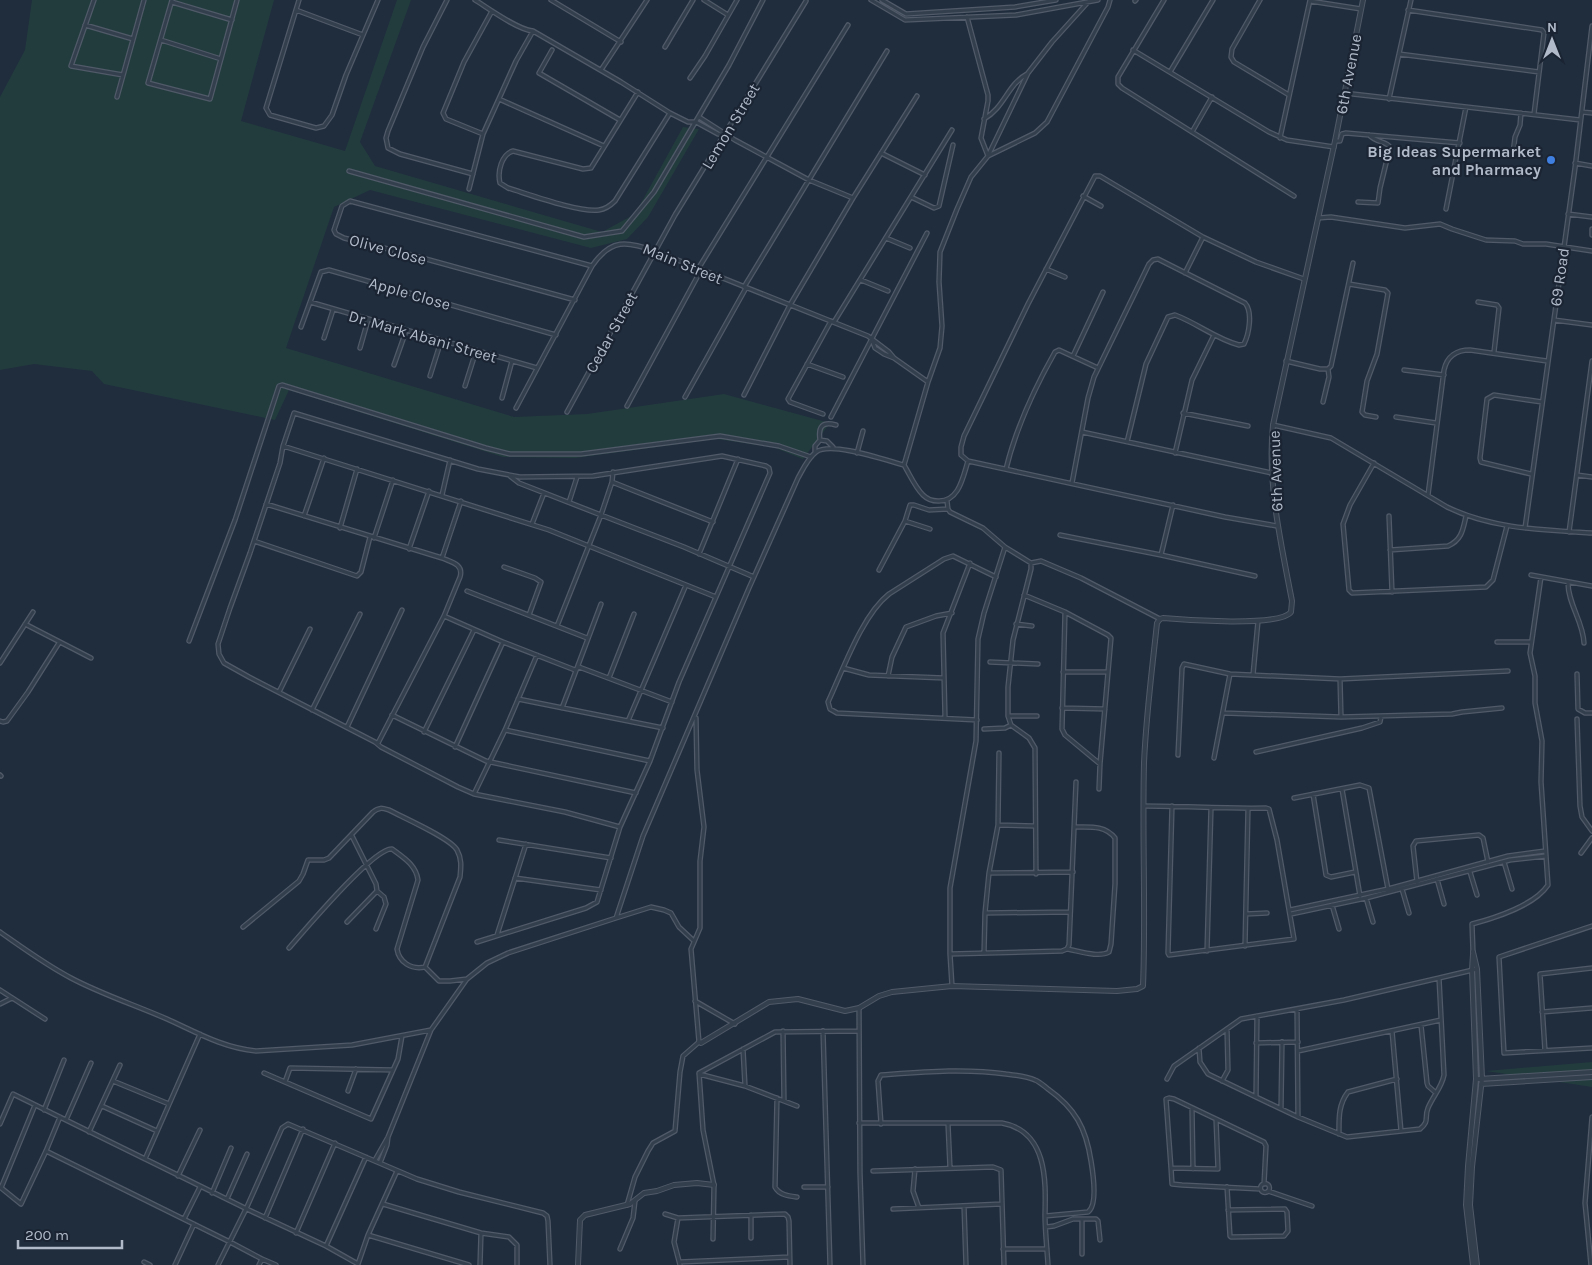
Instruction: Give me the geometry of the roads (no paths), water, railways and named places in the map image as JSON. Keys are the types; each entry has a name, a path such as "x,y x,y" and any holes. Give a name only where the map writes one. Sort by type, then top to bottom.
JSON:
{"street":[{"path":"94,0 71,66 123,75"},
{"path":"117,97 144,0"},
{"path":"232,20 172,1 148,83 210,99 238,0"},
{"path":"299,0 266,108 270,115 316,128 324,126 332,115 346,75 378,0"},
{"path":"447,0 423,47 388,132 386,144 388,148 400,154 473,174"},
{"path":"475,0 601,70 670,113 688,122 696,122 718,134 725,135"},
{"path":"551,0 621,42"},
{"path":"601,70 647,0"},
{"path":"666,47 693,0"},
{"path":"704,0 728,15"},
{"path":"690,78 736,0"},
{"path":"349,171 584,237 622,231 654,192 729,65 763,0"},
{"path":"871,0 906,20 1016,15 1089,0 1098,0"},
{"path":"882,0 906,14 1015,7 1056,0"},
{"path":"904,465 940,348 942,336 938,282 940,252 956,209 971,177 988,156 1028,73 1089,0"},
{"path":"988,156 1035,132 1047,122 1108,8 1110,0"},
{"path":"1164,0 1118,77 1118,84 1294,196"},
{"path":"1170,72 1213,0"},
{"path":"1260,0 1233,46 1231,57 1234,62 1289,95"},
{"path":"1280,138 1310,0 1360,10"},
{"name":"6th Avenue","path":"1031,563 1041,561 1081,578 1160,619 1258,621 1284,617 1291,612 1292,601 1277,526 1272,473 1273,424 1334,147 1363,0"},
{"path":"1389,99 1411,0"},
{"name":"Lemon Street","path":"655,252 806,1"},
{"path":"296,10 363,35"},
{"path":"1408,10 1541,29 1544,33 1534,114"},
{"path":"484,134 446,119 443,113 464,62 492,11"},
{"path":"967,17 988,95 980,138 988,156"},
{"path":"85,25 133,39"},
{"path":"627,406 699,270 848,25"},
{"name":"69 Road","path":"1525,528 1580,120 1590,59 1592,26"},
{"path":"469,189 484,134 533,31"},
{"path":"161,40 221,59"},
{"path":"552,50 539,72 620,120"},
{"path":"1134,50 1280,138 1334,147"},
{"path":"685,397 745,288 887,52"},
{"path":"1399,54 1539,72"},
{"path":"984,120 993,114 1002,104 1008,92 1022,76 1028,73"},
{"path":"638,92 594,165 588,169 583,169 517,151 510,152 504,158 499,179 502,186 568,206 595,210 606,208 615,201 670,113"},
{"path":"1344,93 1580,120"},
{"path":"744,395 790,305 853,198 917,96"},
{"path":"1192,132 1212,97"},
{"path":"499,99 604,146"},
{"path":"1446,209 1466,108"},
{"path":"1582,112 1592,113"},
{"path":"1513,153 1521,113"},
{"path":"699,117 725,135 809,180 853,198"},
{"path":"823,414 788,401 788,398 807,364 861,280 952,130"},
{"path":"1335,141 1340,141 1342,134 1346,133 1460,143"},
{"path":"1358,202 1378,203 1390,147 1388,144 1375,141 1369,134"},
{"path":"911,197 934,208 939,206 953,144"},
{"path":"881,153 925,175"},
{"path":"1575,163 1592,166"},
{"path":"1277,526 1225,517 968,461 963,458 960,451 964,436 1046,269 1093,177 1097,175 1203,236 1256,262 1304,279"},
{"path":"1083,196 1102,206"},
{"name":"Olive Close","path":"575,300 344,238 336,234 334,230 342,206 350,201 592,266"},
{"path":"1568,214 1592,218"},
{"path":"1318,218 1331,217 1405,228 1440,224 1452,230 1486,240 1515,241 1523,244 1546,244 1592,251"},
{"path":"1592,230 1592,235"},
{"path":"831,417 927,233"},
{"path":"1186,272 1203,236"},
{"path":"886,238 910,248"},
{"name":"Main Street","path":"516,408 592,266 601,253 623,244 635,244 872,339 875,348 894,358 928,382"},
{"name":"Cedar Street","path":"567,412 655,252"},
{"path":"1072,483 1091,387 1098,368 1150,262 1158,259 1248,306 1250,311 1248,326 1244,344 1236,345 1175,315 1168,318 1146,364 1127,442"},
{"path":"1323,402 1329,377 1328,369 1331,366 1353,263"},
{"path":"1046,269 1065,277"},
{"name":"Apple Close","path":"301,327 321,272 329,270 556,335"},
{"path":"861,280 888,292"},
{"path":"1349,284 1385,290 1388,293 1377,354 1367,381 1362,412 1365,416 1376,417"},
{"path":"1073,356 1103,292"},
{"name":"Dr. Mark Abani Street","path":"310,302 537,368"},
{"path":"1478,302 1495,304 1499,308 1494,352"},
{"path":"324,338 333,310"},
{"path":"360,348 368,320"},
{"path":"1554,320 1592,325"},
{"path":"394,365 406,331"},
{"path":"1175,453 1192,380 1214,335"},
{"path":"430,376 441,340"},
{"path":"1006,469 1012,444 1020,423 1055,352 1059,350 1098,368"},
{"path":"1428,495 1436,423 1444,375 1447,361 1452,355 1459,351 1470,350 1548,361"},
{"path":"465,386 476,351"},
{"path":"502,398 512,361"},
{"path":"1286,361 1328,369"},
{"path":"1569,532 1592,361"},
{"path":"807,364 842,377"},
{"path":"1404,370 1444,375"},
{"path":"189,641 235,520 279,386 282,385 510,454 581,454 720,436 785,447 811,457"},
{"path":"1531,474 1481,462 1487,400 1494,396 1542,402"},
{"path":"476,942 593,905 597,902 620,827 650,761 672,702 770,473 769,468 722,456 623,472 577,476 510,476 478,469 294,413 283,446 280,463 230,608 218,649 224,663 378,743 381,747 474,794 565,812 620,827"},
{"path":"1183,413 1248,426"},
{"path":"1396,417 1436,423"},
{"path":"815,452 815,446 820,440 819,431 822,426 830,423 836,426"},
{"path":"1273,424 1331,438 1466,516 1507,526 1592,534"},
{"path":"857,453 863,431"},
{"path":"1082,432 1272,473"},
{"path":"820,440 827,441 833,448"},
{"path":"283,446 532,524 716,597"},
{"path":"616,918 644,836 754,577 798,478 811,457 822,448 833,448 904,465 925,496 933,500 947,501 954,496 958,489 968,461"},
{"path":"304,516 324,458"},
{"path":"699,554 738,459"},
{"path":"442,495 450,460"},
{"path":"1374,463 1350,504 1343,524 1349,590 1355,594 1486,587 1493,580 1507,526"},
{"path":"340,528 357,469"},
{"path":"557,626 601,515 612,482 613,472"},
{"path":"1577,475 1592,476"},
{"path":"510,476 519,483 754,577"},
{"path":"569,502 577,476"},
{"path":"254,541 358,576 394,480"},
{"path":"612,482 713,522"},
{"path":"409,549 429,491"},
{"path":"532,524 544,493"},
{"path":"442,558 461,501"},
{"path":"947,501 948,509"},
{"path":"266,504 442,558 456,563 462,572 444,616 378,743"},
{"path":"879,570 905,521 908,506 912,504 929,510 948,509 983,528 1005,547 1031,563 1016,624 1010,662 1008,716 1011,725 1029,738 1034,748 1036,874"},
{"path":"1161,555 1173,505"},
{"path":"1389,516 1392,592"},
{"path":"1390,550 1448,546 1456,543 1460,537 1466,516"},
{"path":"905,521 930,529"},
{"path":"1060,535 1255,576"},
{"path":"952,986 950,888 972,762 977,720 978,638 1005,547"},
{"path":"977,720 833,712 828,706 828,702 869,615 881,600 948,557 957,558 996,577"},
{"path":"945,717 943,632 970,564"},
{"path":"504,567 541,582 529,615"},
{"path":"1531,575 1592,586"},
{"path":"1477,1265 1470,1205 1472,1167 1482,1078 1472,924 1492,919 1528,902 1547,887 1548,864 1545,851 1541,782 1542,741 1535,703 1535,676 1530,652 1541,577"},
{"path":"1568,583 1569,596 1580,621 1584,643"},
{"path":"628,721 686,585"},
{"path":"467,591 587,638"},
{"path":"1024,595 1065,612 1111,638 1099,789"},
{"path":"562,708 601,604"},
{"path":"347,727 402,610"},
{"path":"0,663 33,612"},
{"path":"1065,612 1063,732 1100,764"},
{"path":"888,676 892,657 906,627 936,616 952,613"},
{"path":"312,710 360,614"},
{"path":"609,678 634,614"},
{"path":"444,616 503,642 575,670 579,667 672,702"},
{"path":"627,1205 635,1177 648,1151 653,1144 675,1131 680,1072 684,1056 698,1042 701,1043 735,1024 769,1002 798,999 843,1011 859,1008 879,996 892,992 952,986 1108,991 1130,990 1143,986 1145,934 1143,914 1144,806 1147,713 1157,623 1160,619"},
{"path":"1253,675 1258,621"},
{"path":"25,624 91,658"},
{"path":"1016,624 1032,626"},
{"path":"279,692 310,629"},
{"path":"424,732 474,630"},
{"path":"455,747 503,642"},
{"path":"1496,642 1531,642"},
{"path":"0,721 6,721 28,692 59,643"},
{"path":"474,794 537,655"},
{"path":"990,662 1038,664"},
{"path":"1178,755 1182,668 1184,664 1230,674 1340,679 1508,671"},
{"path":"843,668 868,675 944,678"},
{"path":"1063,672 1107,672"},
{"path":"1214,758 1224,714 1230,674"},
{"path":"1577,674 1578,709 1585,713 1592,713"},
{"path":"1340,679 1341,717"},
{"path":"518,699 663,728"},
{"path":"1062,708 1105,709"},
{"path":"1224,714 1381,717 1452,714 1502,708"},
{"path":"696,714 697,770 704,827 700,861 700,924 691,949 698,1042"},
{"path":"392,715 481,760 636,793"},
{"path":"1008,716 1037,716"},
{"path":"1256,752 1362,728 1380,722 1381,717"},
{"path":"1577,719 1580,806 1582,817 1592,831"},
{"path":"984,729 1005,728 1011,725"},
{"path":"504,730 650,761"},
{"path":"984,954 985,913 989,873 998,825 999,753"},
{"path":"1067,949 1069,945 1073,872 1076,782"},
{"path":"1294,798 1360,785 1369,788 1388,891"},
{"path":"1342,789 1360,897"},
{"path":"1313,794 1326,875 1331,877 1355,872"},
{"path":"1144,806 1172,806 1211,808 1266,808 1271,811 1291,912 1295,936 1293,940 1172,956 1168,953 1172,806"},
{"path":"243,927 299,880 305,871 308,860 324,860 329,858 373,812 378,808 382,808 451,843 460,856 460,877 425,967"},
{"path":"1207,951 1211,808"},
{"path":"1245,946 1248,808"},
{"path":"998,825 1035,826"},
{"path":"950,954 1062,951 1067,949 1099,954 1109,952 1115,894 1115,838 1112,833 1100,828 1075,827"},
{"path":"1417,884 1413,846 1416,841 1479,835 1483,838 1489,864"},
{"path":"352,836 376,884 377,891 384,897 386,904 376,930"},
{"path":"1581,853 1592,838"},
{"path":"499,840 611,858"},
{"path":"497,936 526,844"},
{"path":"289,948 354,876 388,849 392,849 411,864 418,875 418,886 397,949 398,956 402,962 418,968 425,967"},
{"path":"1437,878 1470,872 1508,856 1545,851"},
{"path":"1291,912 1332,905 1360,897 1366,898 1489,864 1546,856"},
{"path":"1504,862 1512,889"},
{"path":"989,873 1036,874 1073,872"},
{"path":"1470,872 1476,895"},
{"path":"515,878 601,890"},
{"path":"1437,878 1444,904"},
{"path":"1291,912 1417,884"},
{"path":"1402,889 1409,913"},
{"path":"347,922 377,891"},
{"path":"1366,898 1373,922"},
{"path":"1332,905 1339,929"},
{"path":"375,1160 388,1136 431,1030 467,979 487,963 508,953 651,908 671,913 680,927 694,941"},
{"path":"985,913 1070,912"},
{"path":"1246,914 1267,913"},
{"path":"1592,926 1499,957 1504,1053 1592,1048"},
{"path":"0,932 69,977 219,1043 241,1050 256,1052 352,1045 431,1030"},
{"path":"425,967 439,981 450,982 467,979"},
{"path":"1545,1051 1540,974 1592,968"},
{"path":"1166,1079 1174,1066 1241,1019 1344,1000 1474,969"},
{"path":"1473,1265 1466,1205 1476,1084 1474,969"},
{"path":"1199,1048 1200,1062 1208,1074 1298,1117 1347,1137 1420,1129 1427,1121 1428,1108 1443,1082 1444,1075 1439,978"},
{"path":"0,990 45,1019"},
{"path":"0,1004 12,998"},
{"path":"695,1001 735,1024"},
{"path":"859,1008 859,1123 863,1265"},
{"path":"1542,1012 1592,1008"},
{"path":"1297,1009 1298,1117"},
{"path":"1256,1096 1257,1016"},
{"path":"1298,1051 1441,1020"},
{"path":"1421,1025 1427,1083 1436,1093"},
{"path":"1222,1081 1228,1070 1226,1028"},
{"path":"783,1031 784,1101"},
{"path":"823,1031 830,1265"},
{"path":"698,1074 775,1032 860,1031"},
{"path":"1392,1031 1401,1131"},
{"path":"144,1160 200,1034"},
{"path":"264,1073 371,1119 398,1059 402,1036"},
{"path":"1281,1108 1282,1042"},
{"path":"1256,1043 1298,1042"},
{"path":"743,1049 745,1086"},
{"path":"44,1110 64,1060"},
{"path":"66,1120 91,1064"},
{"path":"89,1132 120,1066"},
{"path":"285,1082 290,1068 393,1070"},
{"path":"348,1091 356,1069"},
{"path":"881,1124 878,1081 880,1075 978,1070 1021,1076 1035,1080 1061,1098 1076,1116 1088,1147 1092,1177 1092,1209 1088,1212 1045,1216"},
{"path":"1476,1079 1592,1072"},
{"path":"698,1074 745,1086 797,1106"},
{"path":"698,1074 703,1130 714,1185 713,1239"},
{"path":"1476,1084 1592,1077"},
{"path":"1340,1134 1341,1103 1348,1092 1397,1079"},
{"path":"113,1080 169,1104"},
{"path":"0,1124 13,1094 226,1200 326,1246 358,1264 368,1235 397,1171"},
{"path":"777,1098 775,1186 778,1192 797,1197"},
{"path":"1260,1189 1261,1185 1264,1184 1266,1146 1264,1142 1174,1099 1166,1099 1172,1184 1260,1189 1264,1192 1268,1191 1312,1206"},
{"path":"35,1105 1,1187 21,1204 60,1117"},
{"path":"102,1106 157,1131"},
{"path":"1192,1108 1193,1168"},
{"path":"1591,1265 1585,1203 1592,1117"},
{"path":"1171,1168 1218,1169 1216,1119"},
{"path":"859,1123 1002,1123 1012,1126 1028,1136 1038,1151 1044,1170 1047,1194 1045,1216 1048,1265"},
{"path":"218,1265 246,1209 282,1128 288,1124 417,1179 459,1192 543,1213 547,1216 548,1221 550,1265"},
{"path":"948,1124 950,1168"},
{"path":"265,1218 303,1129"},
{"path":"178,1176 200,1130"},
{"path":"380,1163 387,1145 388,1136"},
{"path":"296,1233 335,1143"},
{"path":"212,1192 231,1148"},
{"path":"46,1151 276,1265"},
{"path":"226,1200 247,1154"},
{"path":"326,1246 366,1157"},
{"path":"873,1171 993,1167 1001,1170 1004,1265"},
{"path":"915,1169 913,1191 916,1204 920,1208"},
{"path":"578,1265 579,1234 582,1218 585,1215 627,1205 644,1193 674,1185 697,1183 714,1185"},
{"path":"1264,1184 1268,1186 1268,1191"},
{"path":"804,1187 828,1186"},
{"path":"184,1219 200,1187"},
{"path":"1227,1188 1228,1210 1230,1236 1231,1237 1284,1236 1288,1230 1287,1212 1285,1209 1228,1210"},
{"path":"620,1249 634,1218 635,1201"},
{"path":"383,1204 481,1233 509,1237 518,1249 517,1265"},
{"path":"893,1208 1001,1204"},
{"path":"964,1206 966,1265"},
{"path":"665,1214 678,1218 785,1214 788,1217 790,1265"},
{"path":"751,1215 751,1238"},
{"path":"678,1218 674,1242 676,1255 680,1263 790,1257"},
{"path":"1046,1227 1073,1219 1096,1220 1098,1221 1100,1240"},
{"path":"1082,1219 1082,1254"},
{"path":"175,1265 194,1224"},
{"path":"480,1265 481,1233"},
{"path":"368,1235 469,1265"},
{"path":"1003,1249 1047,1249"},
{"path":"259,1265 262,1259"},
{"path":"144,1262 150,1265"}],"place":[{"name":"Big Ideas Supermarket and Pharmacy","path":"1551,160"}]}
